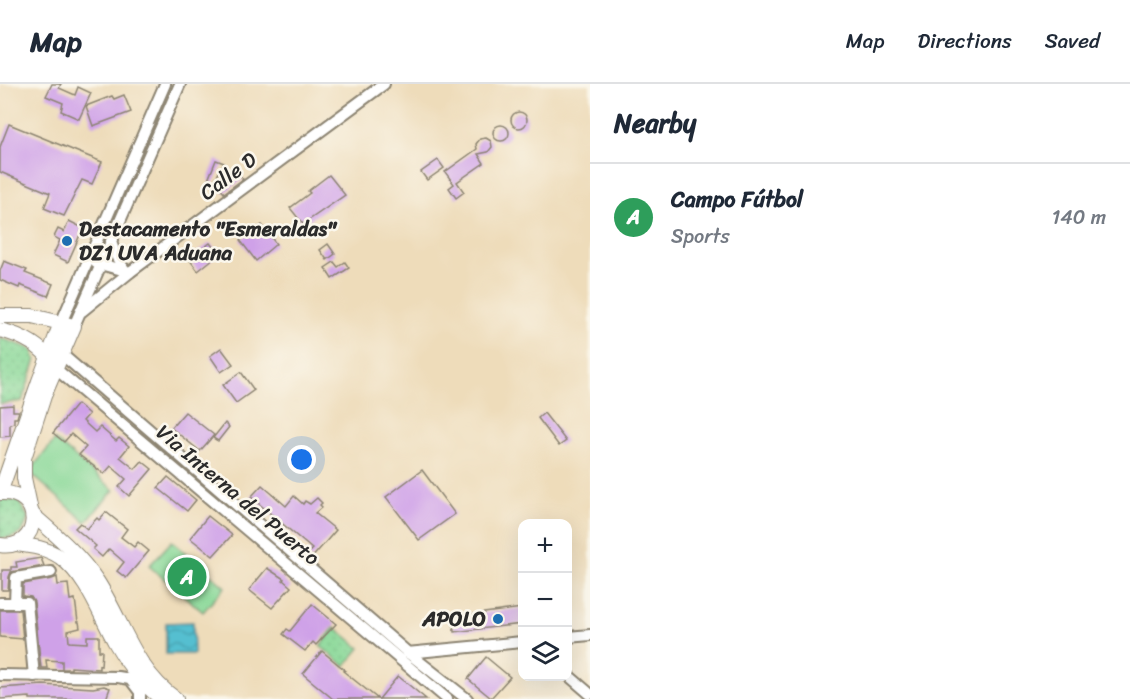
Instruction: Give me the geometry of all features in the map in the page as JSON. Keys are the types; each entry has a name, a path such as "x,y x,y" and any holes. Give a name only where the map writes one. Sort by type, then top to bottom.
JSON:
{"main road":[{"path":"0,316 32,316 68,324 54,352 24,442 24,478 31,511 31,529 22,541 7,547"},
{"name":"Via Interna del Puerto","path":"0,330 54,352 56,369"},
{"path":"56,369 0,493 17,495 97,581 137,657 154,678 176,699"},
{"path":"7,547 47,550 58,556 74,571 89,591 116,644 141,682 161,699"}],"street":[{"path":"68,324 89,260 165,84"},
{"path":"68,324 82,311 180,84"},
{"name":"Calle D","path":"82,311 127,270 384,84"},
{"path":"111,242 116,256 127,270"},
{"path":"89,260 127,270"},
{"name":"Via Interna del Puerto","path":"54,352 136,417 213,483 404,656 447,699"},
{"name":"Via Interna del Puerto","path":"56,369 205,495 404,656 467,699"},
{"path":"126,428 136,417"},
{"path":"205,495 213,483"},
{"path":"15,602 16,578 51,572"},
{"path":"0,603 26,602 28,604 34,676"},
{"path":"572,637 590,635"},
{"path":"404,656 518,642"},
{"path":"0,675 118,677 130,679 143,697"},
{"path":"572,679 590,694"}],"green space":[{"path":"0,338 32,349 36,359 22,401 0,404"},
{"path":"55,440 114,490 86,522 29,472"},
{"path":"0,499 18,501 28,517 22,531 15,536 0,538"},
{"path":"172,541 225,587 203,612 149,566"},
{"path":"335,627 360,648 345,666 320,646"}],"water":[{"path":"193,622 194,654 166,654 166,623"}],"building":[{"path":"52,84 61,84 59,88 75,95 78,87 91,93 79,119 61,111 63,103 46,96"},
{"path":"124,95 131,112 93,126 86,106 112,96 114,99"},
{"path":"519,112 527,120 519,128 511,120"},
{"path":"9,124 102,162 92,184 82,180 64,216 44,208 50,193 0,172 0,147"},
{"path":"501,125 509,133 501,141 493,133"},
{"path":"486,138 491,141 492,147 488,152 478,154 484,163 457,182 464,192 456,198 449,188 454,184 445,172 477,149 476,144 480,139"},
{"path":"216,160 224,163 213,183 208,180"},
{"path":"438,160 444,168 427,180 421,172"},
{"path":"238,173 243,179 224,193 219,187"},
{"path":"329,175 345,195 303,224 290,208"},
{"path":"69,221 83,228 68,262 53,255 60,240 54,237 58,229 64,232"},
{"path":"262,225 276,244 256,261 240,240"},
{"path":"210,243 219,254 198,271 189,259"},
{"path":"328,244 335,254 327,260 320,250"},
{"path":"4,261 27,270 25,273 53,284 48,296 0,280 0,271"},
{"path":"334,262 338,267 345,262 349,268 332,279 325,268"},
{"path":"221,348 233,364 221,372 210,356"},
{"path":"241,372 254,390 236,403 223,385"},
{"path":"77,404 89,414 83,421 95,432 100,427 116,441 119,438 129,446 120,457 135,469 142,461 152,469 129,496 119,487 126,479 111,466 104,474 79,455 86,447 71,434 64,442 53,433"},
{"path":"13,405 13,411 19,411 17,418 14,418 14,423 10,424 10,436 0,437 0,406"},
{"path":"185,412 214,435 200,451 171,428"},
{"path":"544,413 566,441 559,446 538,418"},
{"path":"225,423 229,427 218,441 213,438"},
{"path":"422,470 455,514 419,540 386,497"},
{"path":"168,477 196,500 187,511 158,488"},
{"path":"262,485 286,506 294,496 303,504 305,501 310,504 317,498 322,503 320,505 322,507 315,513 336,530 311,559 306,555 312,549 251,497"},
{"path":"106,512 127,529 121,537 134,547 138,542 149,551 126,578 117,571 124,562 109,549 102,557 93,549 96,546 75,528 80,523 87,529"},
{"path":"208,516 232,535 213,556 190,538"},
{"path":"41,558 44,566 11,572 8,590 2,590 2,570 17,567 16,562"},
{"path":"267,568 284,579 291,587 272,608 249,590"},
{"path":"57,577 58,585 68,584 70,600 75,599 80,628 68,631 69,642 87,643 87,636 99,636 99,651 102,651 99,669 71,667 71,669 62,669 62,661 46,660 47,668 41,668 34,602 31,597 23,596 23,584"},
{"path":"312,604 336,624 316,645 313,642 305,651 283,634 287,629 290,631"},
{"name":"APOLO","path":"518,609 518,624 454,632 453,617"},
{"path":"0,610 20,610 23,639 0,637"},
{"path":"322,651 378,699 333,699 303,674"},
{"path":"486,657 510,677 491,698 468,679"},
{"path":"398,676 426,699 379,699"},
{"path":"43,685 110,688 106,699 30,699 30,697 0,699 0,688"}],"place":[{"name":"Destacamento \"Esmeraldas\" DZ1 UVA Aduana","path":"67,241"},
{"name":"Campo Fútbol","path":"187,577"},
{"name":"APOLO","path":"498,619"}]}
